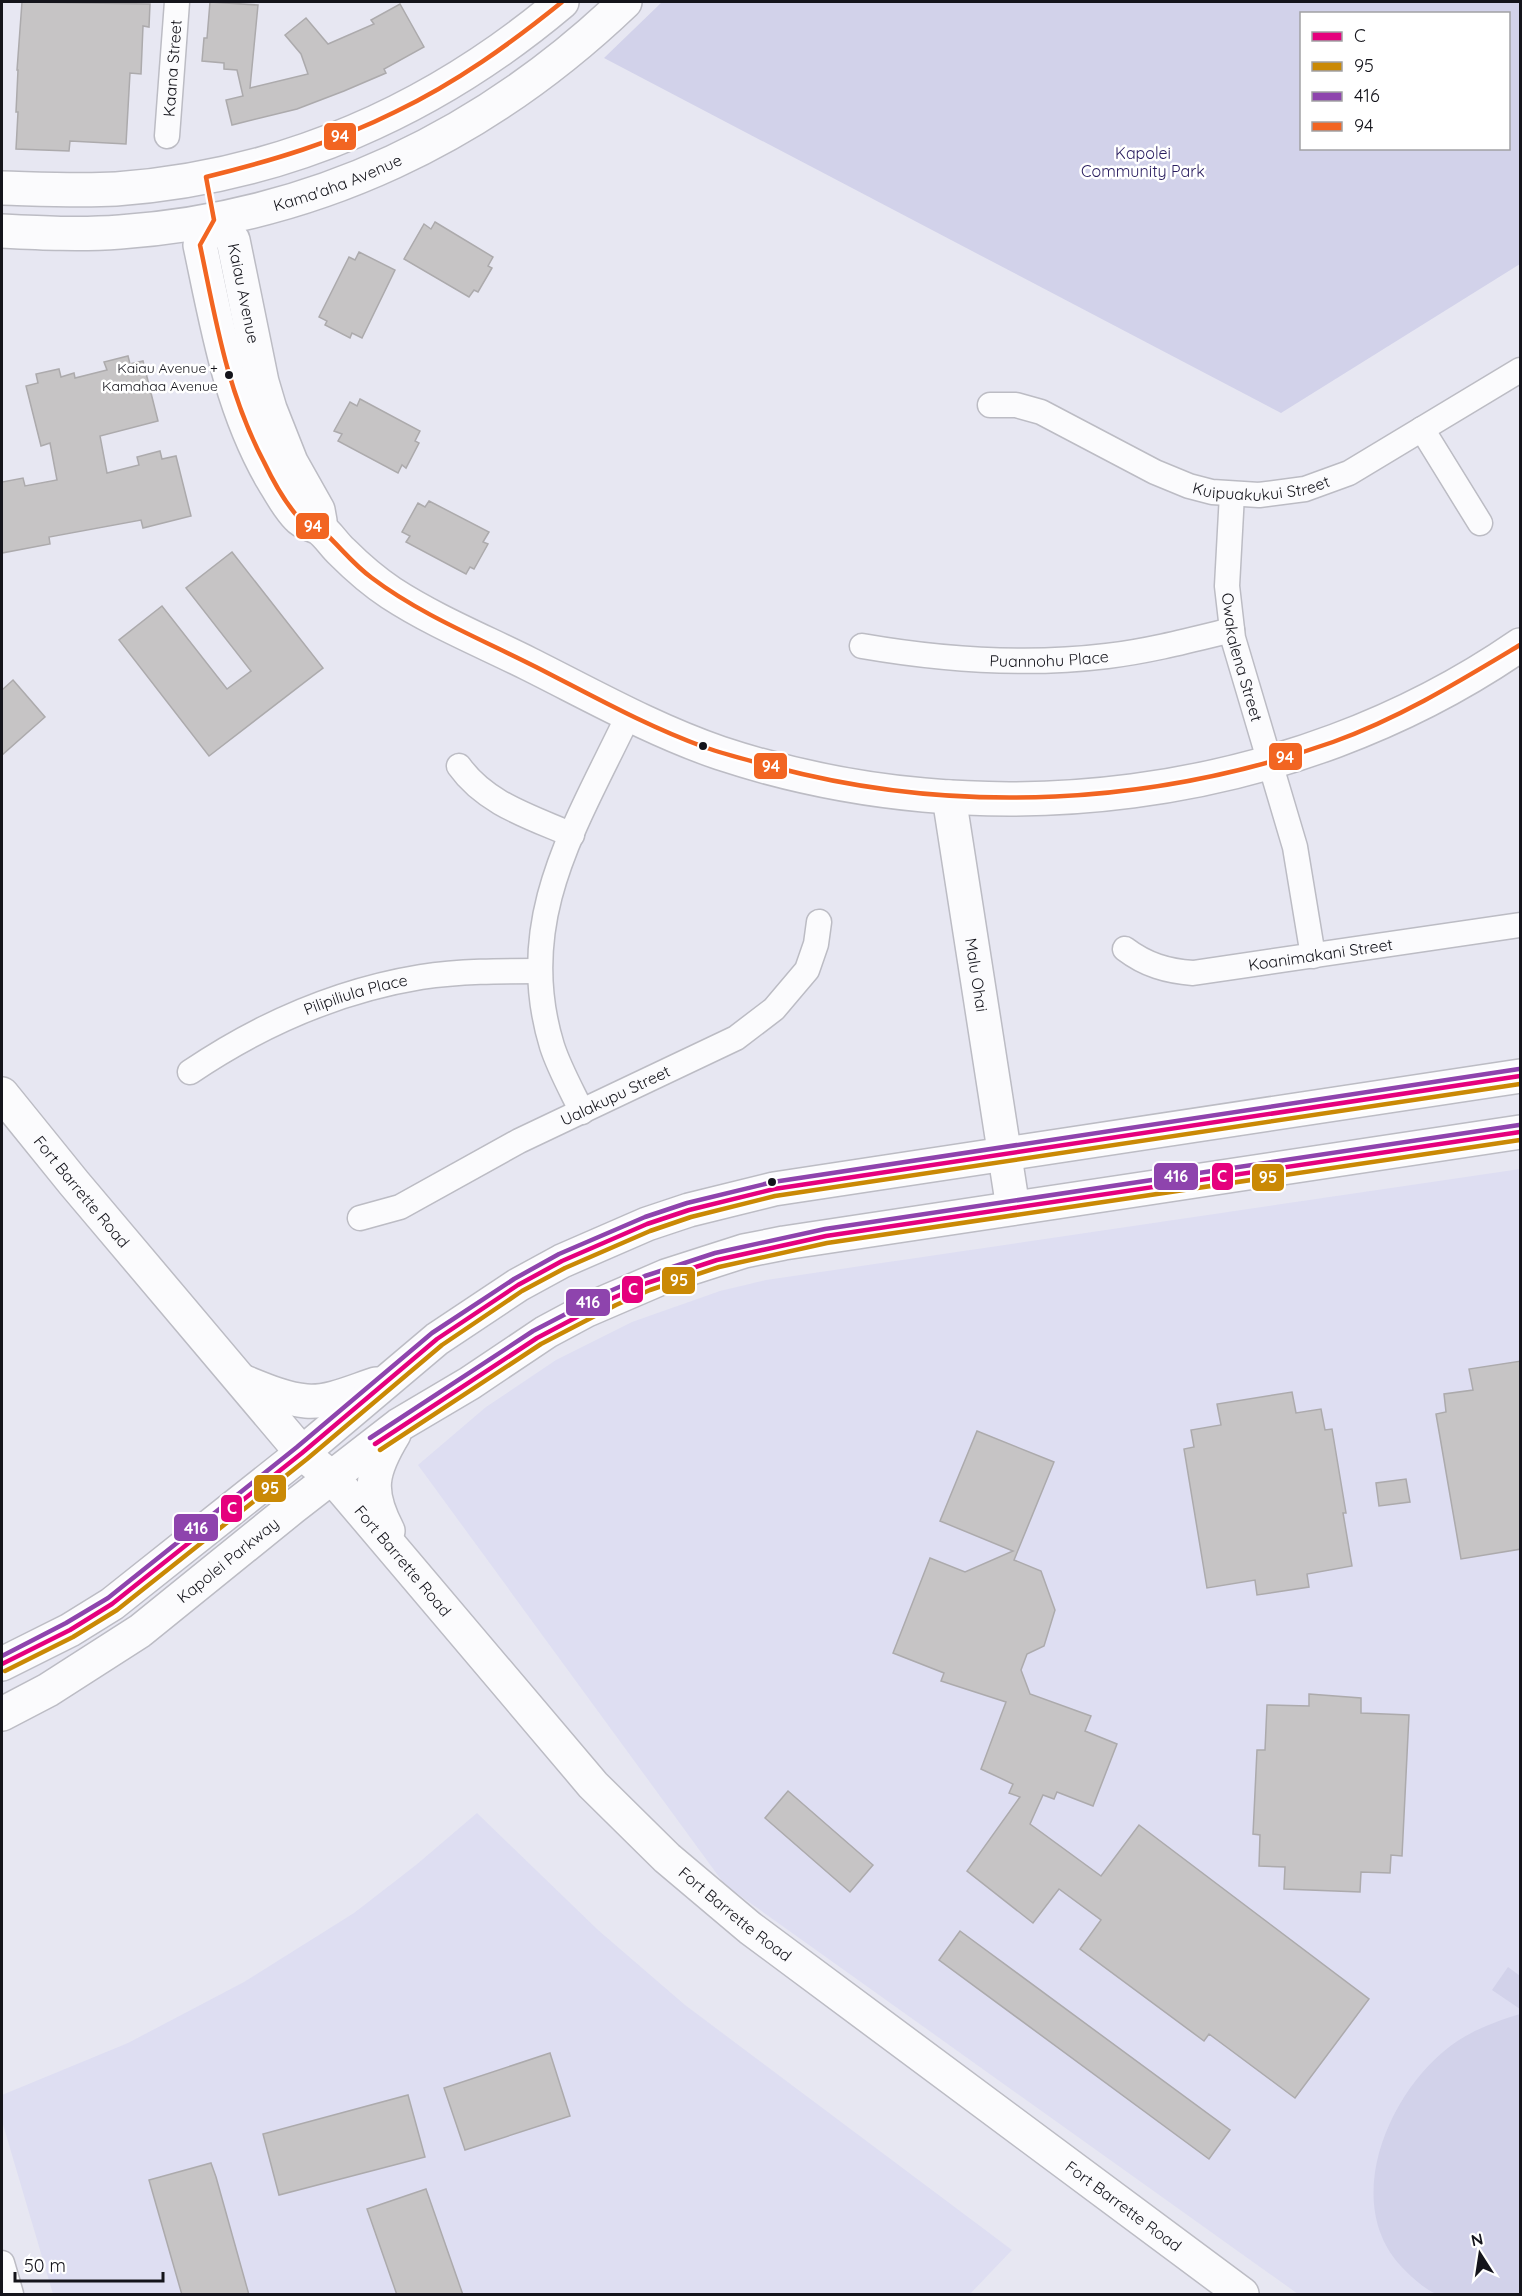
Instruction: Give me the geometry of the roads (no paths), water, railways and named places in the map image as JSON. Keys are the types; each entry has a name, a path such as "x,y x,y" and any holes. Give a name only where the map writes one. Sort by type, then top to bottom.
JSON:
{"main road":[{"path":"2,188 70,191 116,189 206,177 294,155 337,140 389,117 459,79 496,54 562,2"},
{"name":"Kama'aha Avenue","path":"2,231 70,234 119,232 214,220 261,209 341,184 440,140 521,89 560,60 625,2"},
{"path":"206,177 214,220"},
{"name":"Kaiau Avenue","path":"214,220 233,240 258,363 270,409 291,462 318,510 321,529 334,545 365,573 412,605 674,736 767,767 864,788 948,797 1022,799 1111,794 1213,777 1270,762 1368,727 1466,679 1521,645"},
{"name":"Malu Ohai","path":"948,797 1012,1208"},
{"path":"2,1664 70,1630 112,1604 302,1453 437,1339 518,1285 562,1261 647,1224 731,1198 774,1189 1521,1076"},
{"name":"Fort Barrette Road","path":"2,1094 325,1483 417,1579 570,1760 674,1864 750,1928 1242,2295"},
{"name":"Kapolei Parkway","path":"2,1714 48,1690 140,1631 399,1425 470,1383 546,1332 586,1310 666,1275 744,1251 784,1243 1521,1132"},
{"path":"242,1381 275,1394 307,1401 339,1396 389,1380"},
{"path":"399,1425 380,1459 373,1481 373,1490 383,1522 417,1579"},
{"name":"Fort Barrette Road","path":"325,1483 338,1519 550,1773 642,1865 707,1922 748,1954 1207,2295"}],"street":[{"name":"Kaana Street","path":"167,136 177,2"},
{"name":"Kuipuakukui Street","path":"990,405 1016,405 1041,412 1172,480 1212,492 1282,494 1328,482 1349,473 1521,370"},
{"path":"1422,429 1480,523"},
{"name":"Owakalena Street","path":"1232,494 1227,585 1232,630 1295,847 1313,956"},
{"name":"Puannohu Place","path":"862,645 948,659 1043,661 1140,651 1232,630"},
{"path":"582,1112 553,1048 541,997 540,944 548,897 555,874 629,714"},
{"path":"459,766 476,786 495,800 572,835"},
{"name":"Ualakupu Street","path":"360,1218 399,1207 519,1142 715,1050 756,1025 774,1009 807,970 816,944 819,922"},
{"name":"Koanimakani Street","path":"1125,949 1136,957 1163,969 1193,973 1521,925"},
{"name":"Pilipiliula Place","path":"190,1072 219,1052 271,1024 347,994 422,977 460,973 539,971"},
{"path":"2,2263 11,2295"}],"place":[{"name":"Kaiau Avenue + Kamahaa Avenue","path":"229,375"}],"park label":[{"name":"Kapolei Community Park","path":"1143,162"}]}
